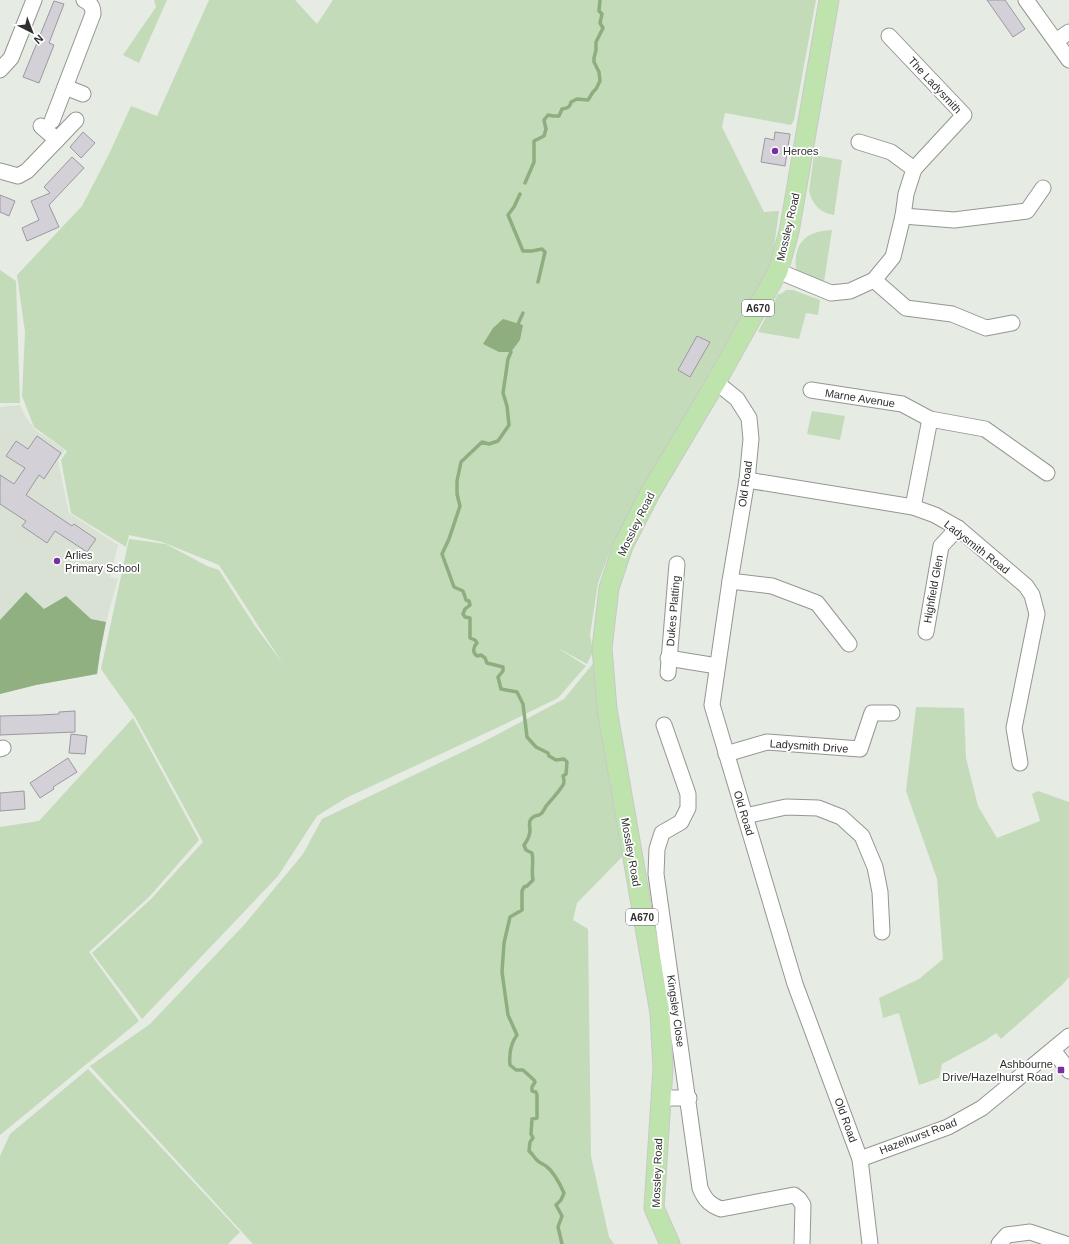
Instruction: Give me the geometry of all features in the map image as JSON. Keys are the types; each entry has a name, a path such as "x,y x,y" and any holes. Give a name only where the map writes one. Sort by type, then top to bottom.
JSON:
{"main road":[{"name":"Mossley Road","path":"670,1244 654,1208 663,1068 660,1013 607,709 602,648 609,588 623,546 650,493 716,382 778,271 789,232 829,0"}],"street":[{"path":"0,70 11,58 34,0"},
{"path":"57,140 47,124 65,87 93,14 93,8 84,0"},
{"path":"1026,0 1069,60"},
{"path":"1056,41 1069,32"},
{"name":"The Ladysmith","path":"778,271 831,293 850,291 874,280 893,257 903,216 906,194 914,169 964,114 889,36"},
{"path":"65,87 84,94"},
{"path":"0,171 14,175 23,174 76,120"},
{"path":"859,142 891,152 914,169"},
{"path":"903,216 954,220 1027,211 1043,188"},
{"path":"874,280 906,308 952,314 986,328 1012,323"},
{"name":"Old Road","path":"716,382 737,399 749,418 751,439 747,480 730,581 712,705 795,984 860,1159 870,1244"},
{"name":"Marne Avenue","path":"811,390 902,404 930,419 985,429 1047,473"},
{"path":"913,507 930,419"},
{"name":"Ladysmith Road","path":"747,480 913,507 935,514 958,528 1026,586 1032,595 1037,614 1014,728 1020,764"},
{"name":"Highfield Glen","path":"926,632 941,546 958,528"},
{"name":"Dukes Platting","path":"677,564 668,665 717,666"},
{"path":"730,581 772,586 817,603 849,644"},
{"name":"Ladysmith Drive","path":"726,754 767,742 860,749 872,713 892,713"},
{"name":"Kingsley Close","path":"664,725 688,794 688,808 682,822 662,832 657,849 656,874 700,1188 706,1201 722,1209 794,1195 800,1199 803,1205 802,1244"},
{"path":"745,816 786,807 818,808 841,817 862,836 875,867 880,892 882,932"},
{"path":"644,926 664,924"},
{"name":"Hazelhurst Road","path":"860,1159 948,1127 982,1108 1069,1036"},
{"path":"1053,1050 1069,1071"},
{"path":"661,1098 688,1098"},
{"path":"999,1244 1007,1235 1030,1232 1066,1244"}],"shaded area":[{"path":"154,0 167,0 139,63 123,55 156,7"},
{"path":"209,0 295,0 317,24 333,0 816,0 794,120 791,125 725,113 722,127 764,212 779,211 772,262 695,407 614,541 598,583 590,635 593,652 587,664 556,647 586,666 558,698 346,798 317,816 278,876 142,1019 92,953 151,899 203,842 135,717 101,669 129,539 166,544 207,566 219,570 255,626 283,664 219,565 162,542 129,535 126,547 71,513 61,460 67,451 34,427 22,396 25,332 17,275 82,206 109,154 131,106 157,116"},
{"path":"814,155 842,160 834,215 829,214 817,207 810,196 809,191"},
{"path":"832,230 824,282 807,279 796,270 797,252 799,246 808,236 823,231"},
{"path":"0,270 16,281 20,403 0,403"},
{"path":"786,290 793,290 820,300 818,315 806,313 799,339 758,332 778,294 781,294"},
{"path":"503,319 523,325 520,340 511,352 499,352 483,344 493,328"},
{"name":"Arlies Primary School","path":"20,405 35,430 65,450 58,460 69,513 118,545 110,577 118,579 106,622 97,674 36,685 0,694 0,407"},
{"path":"812,411 845,416 840,440 807,434"},
{"path":"26,592 44,609 66,596 91,619 106,622 97,674 36,685 0,694 0,620"},
{"path":"596,660 626,853 577,903 573,920 588,929 591,1156 609,1237 614,1244 253,1244 90,1066 150,1024 244,925 303,854 322,819 481,743 564,699"},
{"path":"916,707 964,708 966,758 978,806 997,838 1040,821 1032,794 1038,791 1069,802 1069,977 1001,1039 996,1033 942,1064 939,1078 919,1085 899,1013 883,1018 879,998 919,979 943,959 937,879 906,791"},
{"path":"133,718 199,840 149,897 89,952 139,1021 0,1135 0,827 39,821"},
{"path":"88,1069 240,1232 228,1244 0,1244 0,1156 10,1134"}],"building":[{"path":"987,0 1005,0 1025,29 1013,37"},
{"path":"54,1 64,4 49,43 54,45 39,83 23,77"},
{"path":"83,132 95,143 81,158 70,147"},
{"name":"Heroes","path":"775,132 790,134 785,166 761,162 765,138 774,140"},
{"path":"72,157 84,168 49,205 59,227 27,241 22,228 39,220 31,201 50,193 44,187"},
{"path":"0,195 15,201 9,216 0,212"},
{"path":"697,336 710,342 690,377 678,370"},
{"path":"37,436 61,453 44,479 39,475 26,495 72,526 74,524 96,539 87,552 55,531 47,543 22,526 26,521 0,504 0,475 14,484 25,468 6,456 16,441 28,449"},
{"path":"75,711 75,732 0,735 0,716 59,714 59,712"},
{"path":"71,734 87,736 85,754 69,753"},
{"path":"68,758 77,772 53,787 54,789 40,798 30,783"},
{"path":"24,791 25,809 0,811 0,793"}],"waterway":[{"path":"525,183 534,162 534,141 544,136 546,129 544,120 548,115 559,116 562,109 568,107 571,102 577,99 588,100 600,81 599,72 594,62 596,42 603,28 600,23 602,14 599,11 600,0"},
{"path":"520,194 514,207 508,215 523,251 542,249 545,252 538,282"},
{"path":"518,324 523,313"},
{"path":"511,352 508,359 503,393 507,406 509,425 498,441 489,444 482,442 461,462 457,481 457,494 460,506 449,539 442,554 454,587 463,591 466,600 469,601 470,605 465,609 463,614 465,617 470,618 470,638 475,640 477,643 474,648 474,653 477,656 481,655 485,658 487,663 503,667 503,671 498,677 501,689 517,692 523,704 527,737 536,747 548,753 549,756 556,760 564,759 567,762 566,774 563,776 563,785 542,813 533,817 529,824 530,830 524,845 526,850 532,853 533,880 524,887 522,891 522,910 510,917 504,943 502,972 508,1015 517,1035 511,1049 510,1065 516,1070 523,1070 534,1080 535,1082 532,1087 532,1091 536,1092 537,1095 537,1118 532,1119 531,1134 533,1138 530,1142 529,1151 537,1160 552,1171 564,1193 561,1200 556,1205 562,1216 558,1227 562,1244"}],"place":[{"name":"Heroes","path":"775,151"},
{"name":"Arlies Primary School","path":"57,561"},
{"name":"Ashbourne Drive/Hazelhurst Road","path":"1061,1070"}]}
